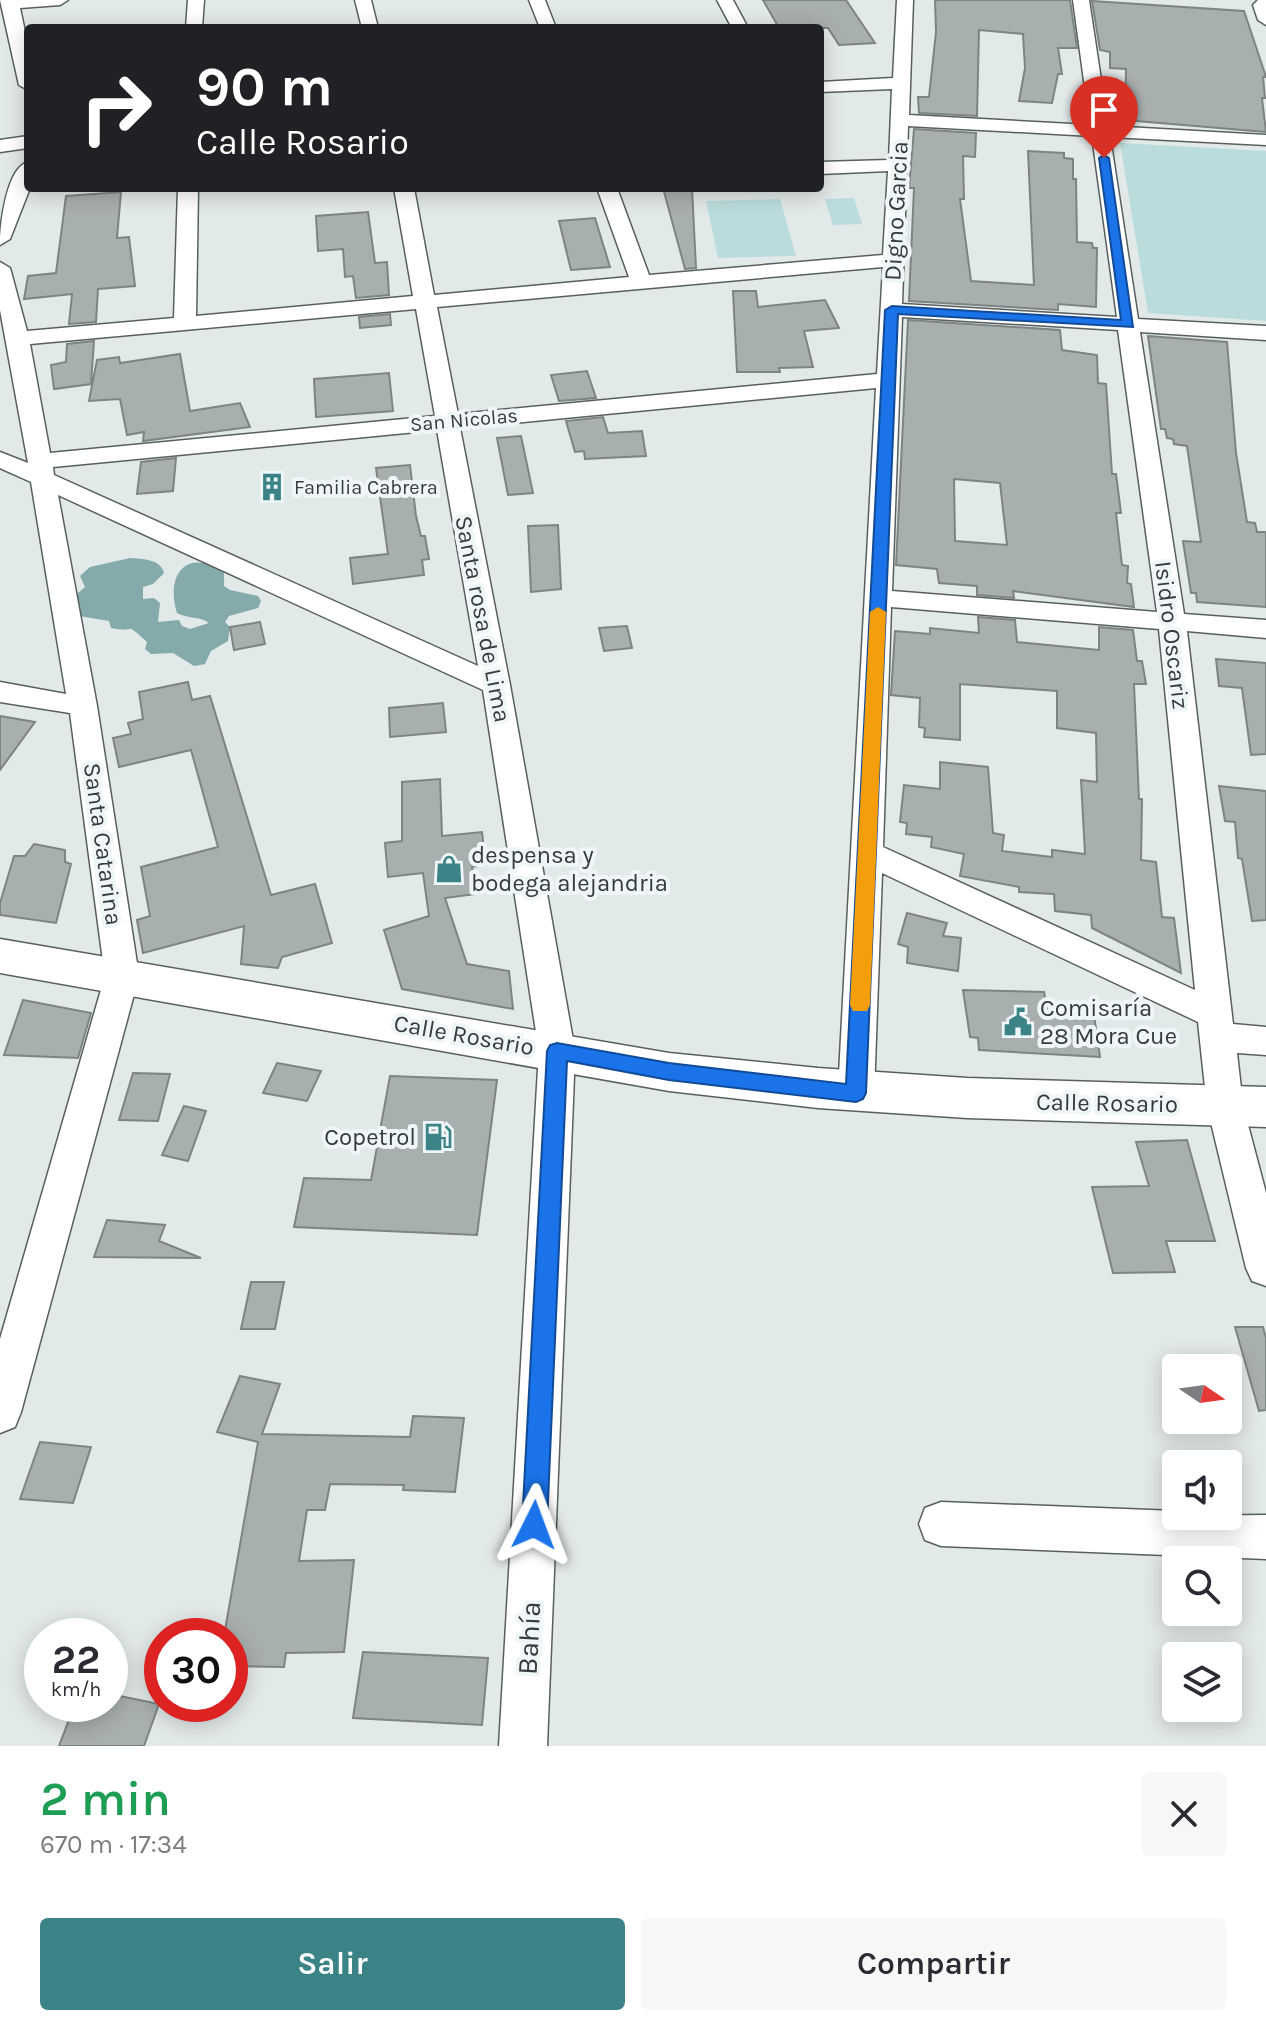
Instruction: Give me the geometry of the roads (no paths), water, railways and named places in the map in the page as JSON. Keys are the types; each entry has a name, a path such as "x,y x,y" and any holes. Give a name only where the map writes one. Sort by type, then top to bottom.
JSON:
{"main road":[{"name":"Calle Rosario","path":"0,956 669,1072 856,1093 949,1099 1246,1106"}],"street":[{"path":"24,78 18,67 7,3 60,0"},
{"path":"194,24 196,0"},
{"path":"363,0 369,24"},
{"path":"537,0 546,24"},
{"path":"725,0 738,24"},
{"name":"Digno Garcia","path":"856,1093 905,0"},
{"name":"Isidro Oscariz","path":"1081,0 1172,622 1216,1025 1246,1106 1266,1268"},
{"path":"1264,0 1261,5 1266,20"},
{"path":"824,87 902,83"},
{"path":"900,120 1266,140"},
{"path":"0,146 24,143"},
{"path":"824,168 898,165"},
{"path":"0,239 24,178"},
{"path":"185,323 188,192"},
{"name":"Santa rosa de Lima","path":"405,192 496,685 557,1051"},
{"path":"608,192 641,281"},
{"path":"18,338 894,260"},
{"name":"Santa Catarina","path":"0,268 18,338 83,706 122,976 0,1412"},
{"path":"892,310 1266,333"},
{"name":"San Nicolas","path":"41,470 446,422 889,380"},
{"path":"0,459 41,470 496,685"},
{"path":"879,598 1266,629"},
{"path":"0,692 83,706"},
{"path":"867,853 1216,1025 1266,1041"},
{"name":"Bahía","path":"523,1746 557,1051"},
{"path":"941,1524 1266,1537"}],"place":[{"name":"Familia Cabrera","path":"272,487"},
{"name":"despensa y bodega alejandria","path":"449,869"},
{"name":"Comisaría 28 Mora Cue","path":"1018,1022"},
{"name":"Copetrol","path":"438,1137"}]}
